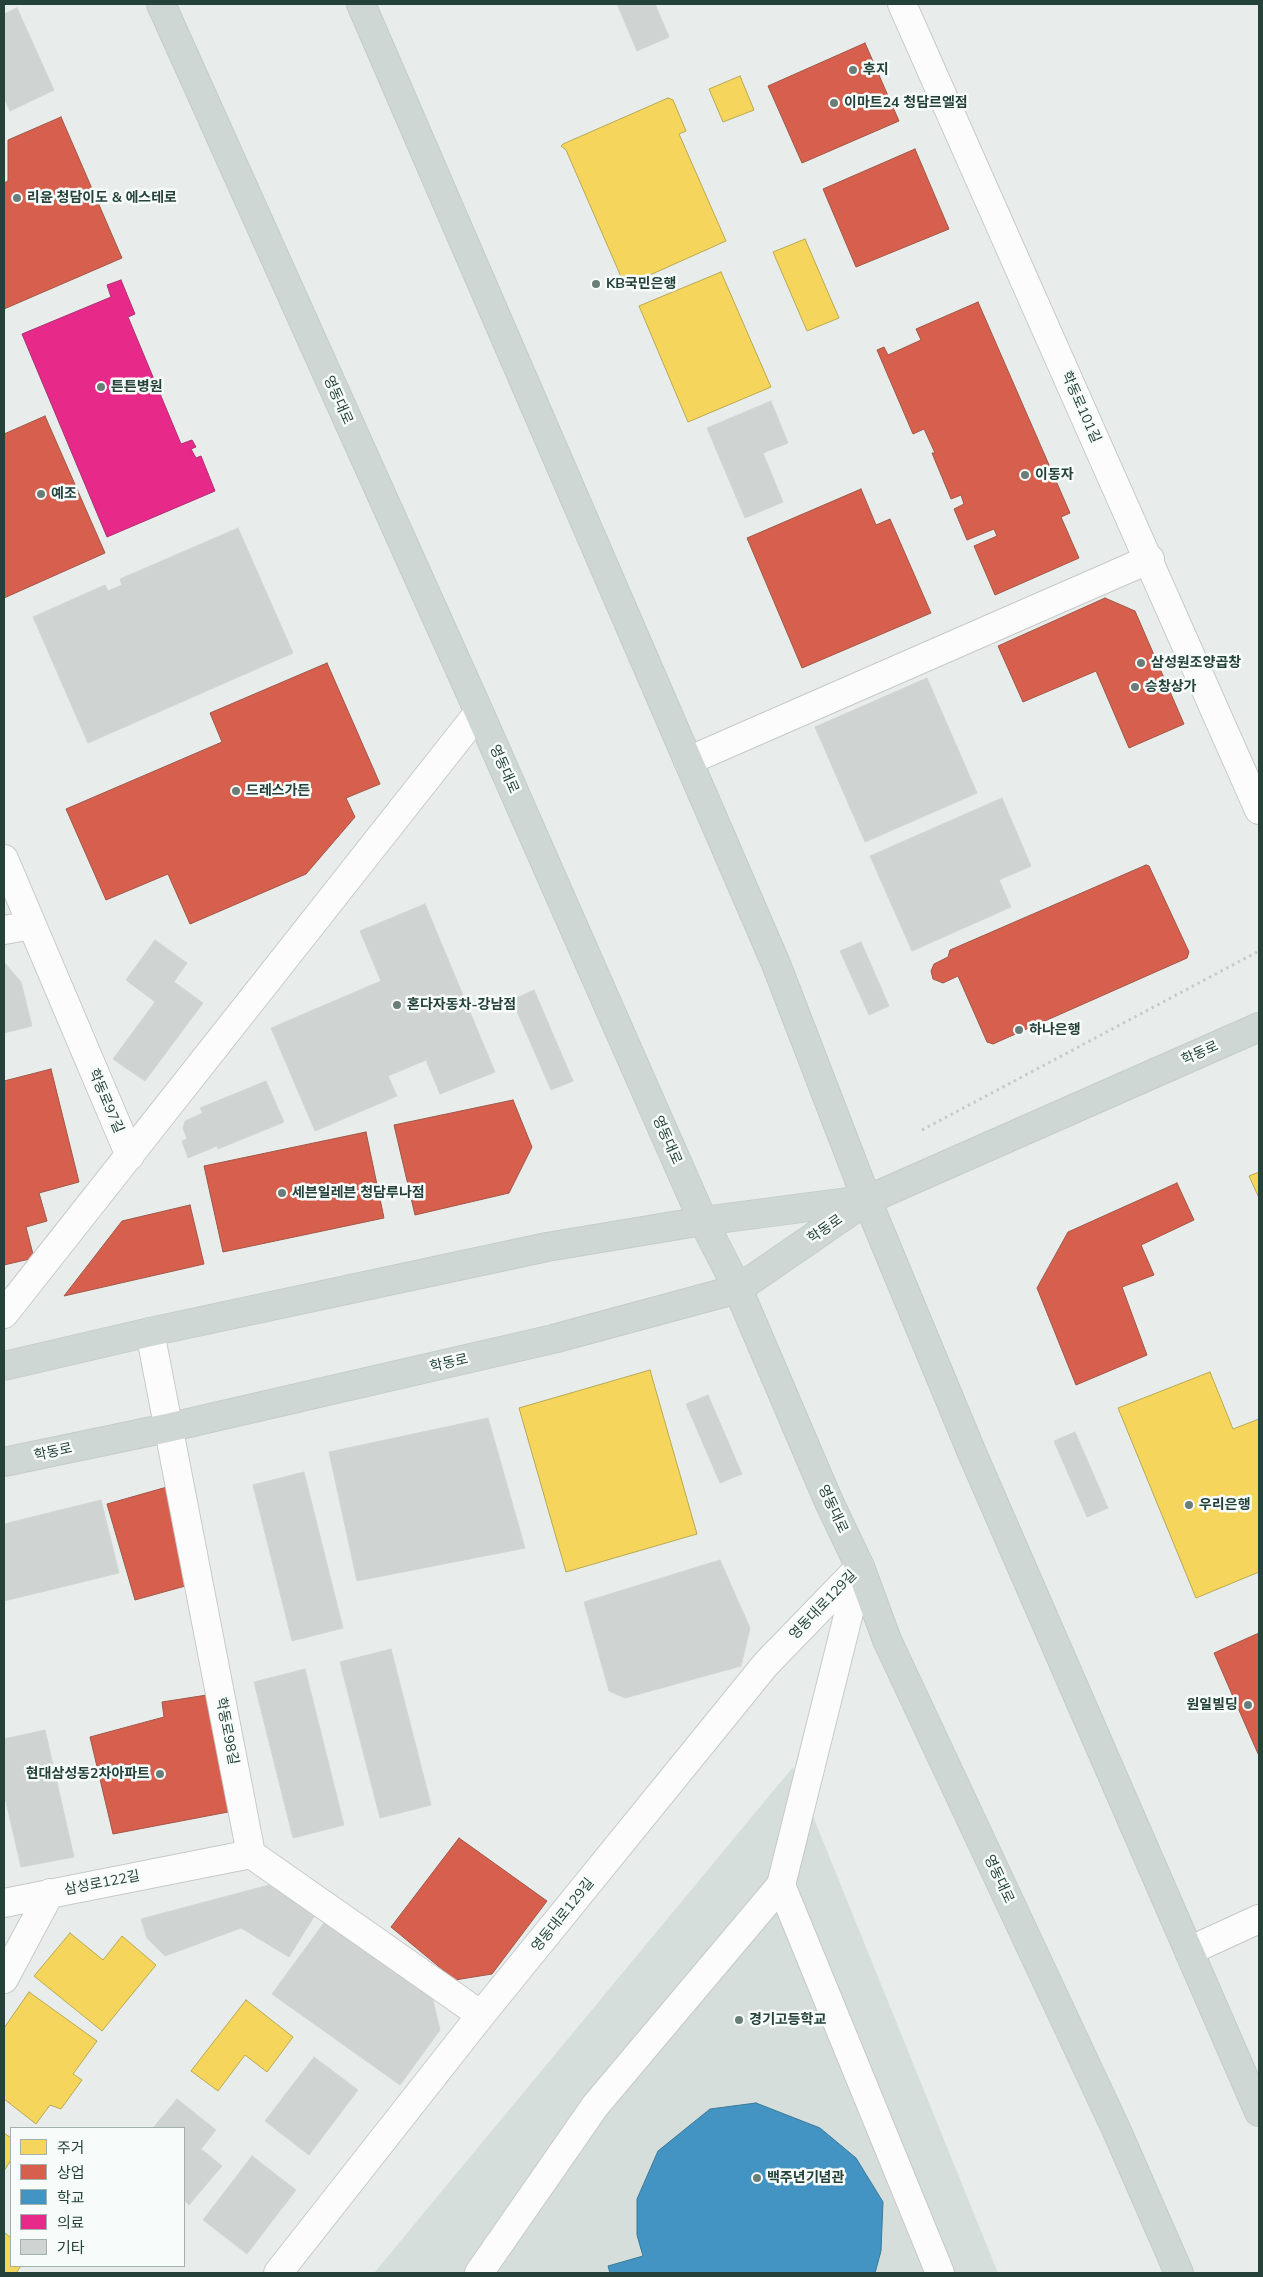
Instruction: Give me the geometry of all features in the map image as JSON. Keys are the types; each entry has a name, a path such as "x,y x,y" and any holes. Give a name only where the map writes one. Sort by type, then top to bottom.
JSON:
{"main road":[{"name":"영동대로","path":"161,4 479,712 702,1221 738,1289 829,1502 860,1567 887,1640 1116,2129 1179,2273"},
{"path":"360,4 776,964 867,1200 972,1453 1259,2112"},
{"name":"학동로","path":"4,1462 167,1428 553,1339 738,1289 867,1200 1259,1027"},
{"name":"학동로","path":"4,1366 150,1332 547,1247 702,1221 867,1200"}],"street":[{"name":"학동로101길","path":"902,4 1150,559 1259,810"},
{"path":"688,761 1150,559"},
{"path":"4,1314 479,712"},
{"name":"학동로97길","path":"4,859 130,1156"},
{"path":"4,930 32,924"},
{"name":"학동로98길","path":"150,1332 167,1428 251,1854"},
{"path":"479,2273 595,2106 781,1885 860,1567"},
{"name":"영동대로129길","path":"278,2273 481,2015 766,1664 860,1567"},
{"path":"251,1854 481,2015"},
{"name":"삼성로122길","path":"4,1979 50,1893 251,1854"},
{"path":"781,1885 940,2273"},
{"path":"4,1903 50,1893"},
{"path":"1189,1951 1259,1919"}],"path":[{"path":"922,1130 1259,951"}],"shaded area":[{"name":"경기고등학교","path":"793,1767 998,2273 374,2273"}],"building: 주거":[{"path":"740,76 754,110 723,122 709,89"},
{"path":"668,98 673,100 686,131 679,134 726,241 623,287 620,282 622,279 566,150 561,146"},
{"path":"805,239 839,318 807,331 773,252"},
{"path":"721,272 771,387 688,422 639,306"},
{"path":"1259,1172 1259,1198 1249,1176"},
{"path":"650,1370 697,1534 566,1572 519,1408"},
{"path":"1210,1372 1233,1429 1259,1419 1259,1572 1196,1598 1118,1408"},
{"path":"70,1933 103,1960 122,1936 156,1965 102,2031 34,1976"},
{"path":"29,1992 97,2041 73,2074 82,2080 61,2109 50,2105 36,2124 4,2099 4,2028"},
{"path":"246,2000 293,2037 267,2072 245,2055 218,2091 191,2071"},
{"path":"4,2133 10,2137 10,2162 4,2171"},
{"path":"4,2232 10,2237 10,2267 20,2267 16,2273 4,2273"}],"building: 상업":[{"path":"865,43 899,121 802,163 768,86"},
{"path":"61,117 122,258 4,309 4,183 8,181 8,140"},
{"path":"915,149 949,229 856,267 823,189"},
{"path":"978,302 1070,513 1061,517 1079,558 995,595 974,546 997,536 994,529 967,540 954,509 964,504 961,495 951,499 932,453 935,453 924,429 913,434 877,350 884,347 888,355 921,340 916,329"},
{"name":"예조","path":"45,416 105,553 4,598 4,434"},
{"path":"861,489 876,525 890,519 931,613 802,668 747,538"},
{"name":"승창상가","path":"1105,598 1135,611 1184,724 1129,748 1096,671 1023,702 998,646"},
{"name":"드레스가든","path":"327,663 380,784 346,798 355,817 306,874 190,924 168,874 106,900 66,809 222,742 210,713"},
{"path":"1146,865 1149,866 1189,952 1187,958 993,1044 987,1042 958,976 943,983 933,979 931,971 934,964 948,957 950,950"},
{"path":"51,1069 79,1182 39,1193 47,1221 26,1227 34,1258 4,1265 4,1081"},
{"path":"513,1100 532,1147 509,1193 415,1215 394,1125"},
{"path":"366,1132 384,1218 223,1252 204,1166"},
{"path":"1177,1183 1194,1220 1141,1245 1154,1275 1122,1287 1147,1355 1076,1385 1037,1288 1068,1232"},
{"path":"190,1205 204,1264 64,1296 122,1221"},
{"path":"167,1487 196,1583 135,1600 107,1504"},
{"name":"원일빌딩","path":"1259,1633 1259,1756 1214,1653"},
{"name":"현대삼성동2차아파트","path":"207,1695 228,1812 113,1834 90,1737 164,1717 162,1702"},
{"path":"459,1838 547,1901 492,1974 455,1980 391,1927"}],"building: 학교":[{"name":"백주년기념관","path":"756,2103 820,2128 856,2158 883,2202 881,2251 875,2273 610,2273 608,2266 643,2256 637,2235 637,2199 658,2151 710,2109"}],"building: 의료":[{"name":"튼튼병원","path":"121,280 135,314 128,317 181,444 192,440 196,447 191,449 196,458 201,456 215,491 107,537 22,334 111,297 107,285"}],"building: 기타":[{"path":"617,4 655,4 669,37 637,51"},
{"path":"17,8 54,90 10,111 4,98 4,14"},
{"path":"771,401 788,443 763,453 783,502 745,518 707,428"},
{"path":"238,528 293,653 88,743 33,617 105,585 108,591 122,585 120,579"},
{"path":"927,678 977,793 865,842 815,727"},
{"path":"1002,798 1031,866 999,880 1011,907 912,951 870,856"},
{"name":"혼다자동차-강남점","path":"425,904 495,1072 440,1094 426,1060 388,1076 397,1096 315,1131 271,1028 381,981 360,931"},
{"path":"155,940 187,963 174,982 203,1003 145,1081 113,1059 155,1002 126,980"},
{"path":"861,942 889,1006 869,1015 840,951"},
{"path":"4,962 21,982 32,1026 4,1033"},
{"path":"534,990 573,1081 551,1090 512,1000"},
{"path":"266,1081 284,1122 218,1149 217,1146 188,1158 182,1141 187,1139 183,1128 185,1121 203,1113 200,1108"},
{"path":"708,1395 742,1474 720,1483 686,1404"},
{"path":"488,1418 525,1548 357,1581 329,1452"},
{"path":"1075,1432 1108,1508 1087,1517 1054,1441"},
{"path":"304,1472 343,1628 292,1641 253,1485"},
{"path":"101,1500 119,1573 4,1601 4,1524"},
{"path":"720,1560 750,1628 741,1666 625,1698 609,1691 584,1602"},
{"path":"391,1649 431,1805 380,1818 340,1662"},
{"path":"305,1669 344,1825 293,1838 254,1682"},
{"path":"45,1730 74,1857 21,1867 4,1793 4,1739"},
{"path":"269,1885 315,1915 289,1957 241,1928 165,1956 147,1938 141,1919"},
{"path":"326,1920 432,1996 440,2030 400,2085 272,1994"},
{"path":"314,2057 358,2090 309,2155 265,2121"},
{"path":"177,2099 216,2130 201,2149 222,2166 189,2205 185,2201 185,2127 154,2127"},
{"path":"252,2156 296,2190 247,2254 203,2220"}],"place":[{"name":"후지","path":"853,70"},
{"name":"이마트24 청담르엘점","path":"834,103"},
{"name":"리윤 청담이도 & 에스테로","path":"17,198"},
{"name":"KB국민은행","path":"596,284"},
{"name":"튼튼병원","path":"101,387"},
{"name":"이동자","path":"1025,475"},
{"name":"예조","path":"41,494"},
{"name":"삼성원조양곱창","path":"1141,663"},
{"name":"승창상가","path":"1135,687"},
{"name":"드레스가든","path":"236,791"},
{"name":"혼다자동차-강남점","path":"397,1005"},
{"name":"하나은행","path":"1019,1030"},
{"name":"세븐일레븐 청담루나점","path":"282,1193"},
{"name":"우리은행","path":"1189,1505"},
{"name":"원일빌딩","path":"1248,1705"},
{"name":"현대삼성동2차아파트","path":"160,1774"},
{"name":"경기고등학교","path":"739,2020"},
{"name":"백주년기념관","path":"757,2178"}]}
